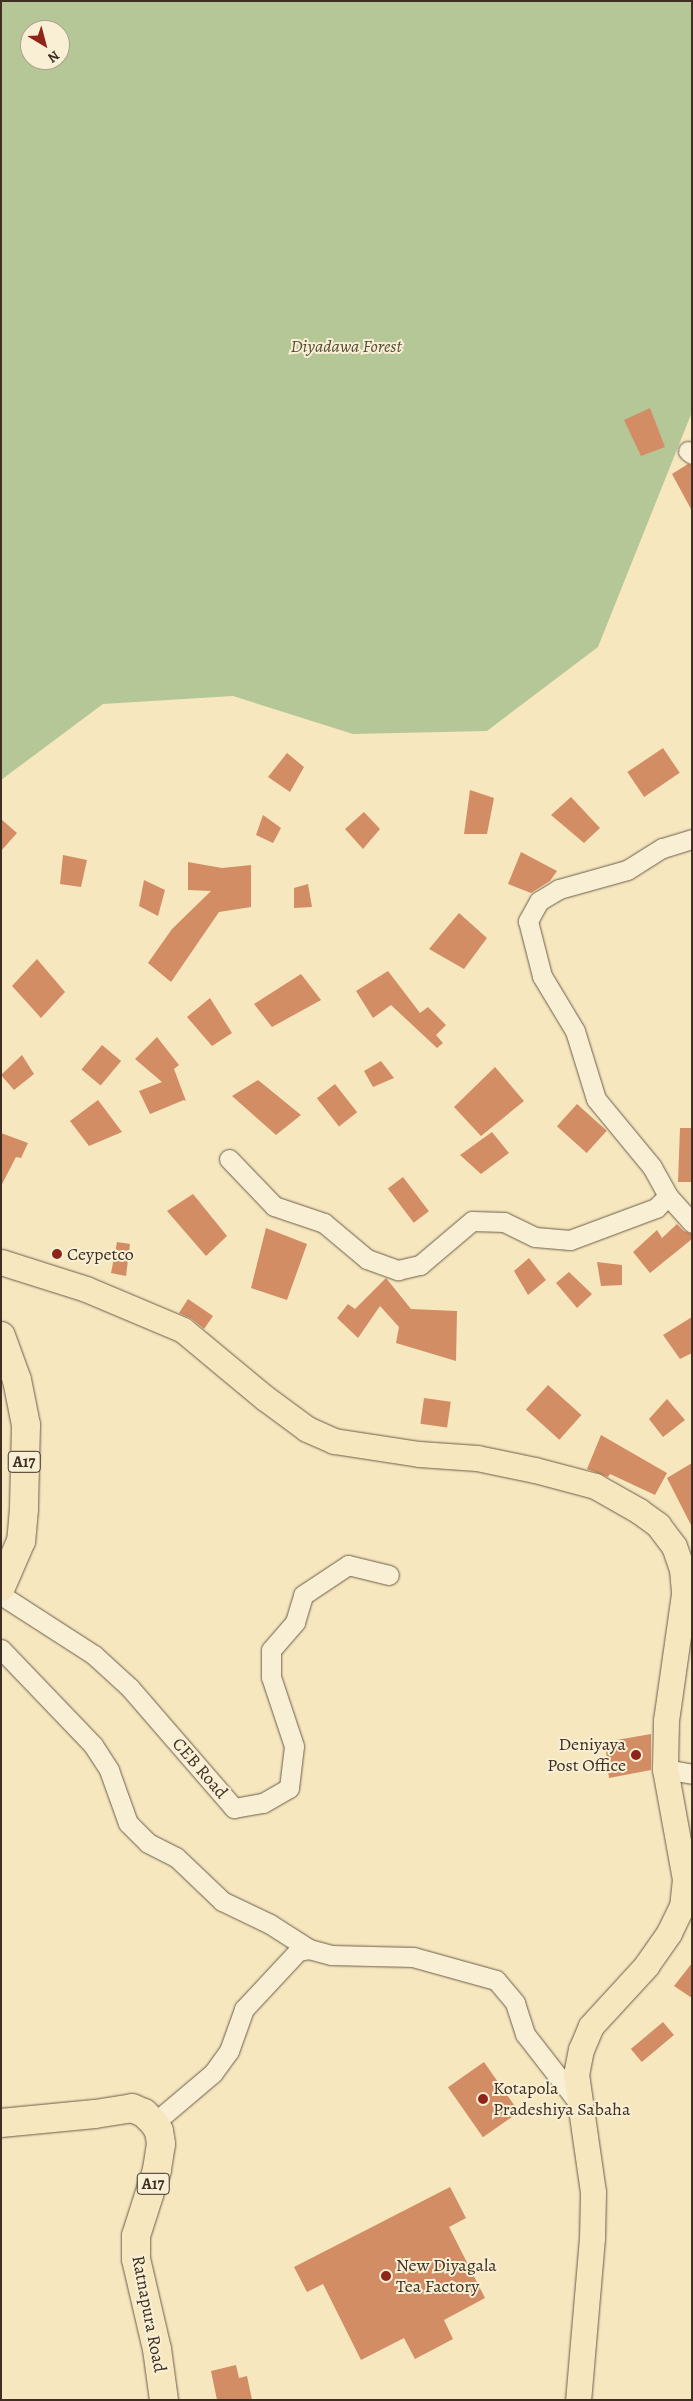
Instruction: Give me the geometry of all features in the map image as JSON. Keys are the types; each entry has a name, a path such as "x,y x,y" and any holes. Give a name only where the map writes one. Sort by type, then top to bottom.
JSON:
{"highway":[{"name":"A17","path":"1,1336 17,1380 26,1425 24,1510 21,1541 1,1587"},
{"path":"1,2122 95,2114 132,2108 144,2113 154,2123"},
{"name":"Ratnapura Road","path":"154,2123 159,2130 161,2144 157,2170 136,2236 136,2259 157,2349 164,2400"}],"main road":[{"path":"1,1262 86,1289 183,1330 300,1424 334,1441 419,1454 477,1458 535,1470 595,1486 639,1511 658,1525 674,1546 682,1569 684,1594 666,1720 666,1769 685,1879 682,1906 669,1933 646,1965 591,2026 581,2049 576,2074 593,2192 592,2238 578,2400"}],"street":[{"path":"692,839 662,848 627,870 559,889 539,901 528,920 542,976 575,1031 596,1099 652,1167 668,1196 692,1223"},
{"path":"228,1159 274,1206 324,1223 367,1259 398,1270 420,1265 472,1221 504,1222 535,1237 570,1240 656,1208 668,1196"},
{"name":"CEB Road","path":"1,1595 94,1655 130,1688 234,1808 263,1803 289,1788 294,1746 270,1677 272,1650 295,1622 303,1596 348,1565 389,1574"},
{"path":"1,1649 93,1745 110,1770 128,1823 148,1843 176,1857 222,1901 270,1924 309,1949 331,1955 413,1957 496,1980 515,2003 525,2034 582,2107"},
{"path":"666,1769 692,1774"},
{"path":"154,2123 213,2073 229,2051 244,2008 298,1951 309,1949"}],"green space":[{"name":"Diyadawa Forest","path":"1,1 692,1 692,412 598,647 487,731 353,734 233,696 103,704 1,780"}],"building":[{"path":"650,408 665,447 641,456 624,420"},
{"path":"688,464 692,465 692,511 672,474"},
{"path":"663,748 680,773 644,797 627,772"},
{"path":"287,753 304,767 290,792 268,777"},
{"path":"470,790 494,798 487,834 464,834"},
{"path":"571,797 600,828 584,843 551,815"},
{"path":"364,812 380,829 363,849 345,829"},
{"path":"263,815 281,828 273,843 256,835"},
{"path":"1,819 17,833 1,851"},
{"path":"521,852 557,871 550,881 531,893 508,884"},
{"path":"63,855 87,860 81,887 60,884"},
{"path":"188,862 222,868 251,865 251,907 219,912 171,982 148,963 172,929 211,891 188,890"},
{"path":"144,880 165,890 158,916 139,906"},
{"path":"308,884 312,907 294,908 294,888"},
{"path":"459,913 487,938 464,969 429,949"},
{"path":"37,959 65,992 41,1018 12,986"},
{"path":"388,971 420,1013 428,1007 446,1025 436,1035 443,1043 437,1048 391,1005 373,1018 356,991"},
{"path":"301,974 321,1000 272,1027 254,1004"},
{"path":"210,998 232,1033 212,1046 187,1017"},
{"path":"157,1037 179,1065 174,1069 186,1101 184,1100 150,1114 139,1091 162,1082 135,1059"},
{"path":"102,1045 121,1061 101,1086 81,1070"},
{"path":"22,1055 34,1074 14,1090 1,1075"},
{"path":"381,1061 394,1078 373,1087 364,1071"},
{"path":"495,1067 524,1101 481,1136 454,1107"},
{"path":"258,1080 301,1115 276,1135 232,1096"},
{"path":"335,1084 357,1112 339,1127 317,1098"},
{"path":"98,1100 122,1132 89,1146 70,1121"},
{"path":"577,1104 607,1131 587,1153 557,1126"},
{"path":"680,1128 692,1128 692,1182 678,1182"},
{"path":"492,1132 509,1153 481,1174 460,1155"},
{"path":"1,1133 28,1143 21,1158 16,1157 1,1186"},
{"path":"403,1177 429,1211 414,1223 388,1188"},
{"path":"193,1194 227,1236 206,1256 167,1211"},
{"path":"677,1224 684,1231 692,1234 692,1239 650,1273 633,1252 657,1230 662,1238"},
{"path":"266,1228 307,1244 287,1300 251,1288"},
{"path":"117,1242 130,1244 126,1276 111,1273"},
{"path":"529,1258 546,1280 528,1295 514,1271"},
{"path":"597,1262 622,1265 622,1285 601,1286"},
{"path":"569,1272 592,1294 577,1308 556,1283"},
{"path":"386,1278 411,1309 457,1311 456,1361 396,1343 399,1327 380,1306 358,1338 337,1318 348,1304 355,1309"},
{"path":"188,1299 213,1316 204,1329 192,1319 179,1313"},
{"path":"692,1317 692,1353 680,1359 663,1335"},
{"path":"548,1385 581,1415 559,1440 526,1410"},
{"path":"424,1398 451,1402 447,1428 420,1424"},
{"path":"667,1399 685,1420 663,1437 649,1419"},
{"path":"601,1435 667,1473 655,1495 610,1474 608,1477 587,1469"},
{"path":"692,1463 692,1527 667,1478"},
{"path":"651,1734 651,1770 609,1778 605,1742"},
{"path":"692,1963 692,1998 674,1986"},
{"path":"663,2022 674,2035 642,2062 631,2049"},
{"name":"Kotapola Pradeshiya Sabaha","path":"484,2062 519,2112 483,2137 448,2087"},
{"name":"New Diyagala Tea Factory","path":"450,2187 466,2218 449,2227 485,2298 444,2320 453,2339 415,2359 404,2338 361,2360 323,2284 307,2292 294,2267"},
{"path":"236,2365 239,2378 247,2376 252,2400 217,2400 211,2371"}],"place":[{"name":"Ceypetco","path":"57,1254"},
{"name":"Deniyaya Post Office","path":"636,1755"},
{"name":"Kotapola Pradeshiya Sabaha","path":"483,2099"},
{"name":"New Diyagala Tea Factory","path":"386,2276"}]}
